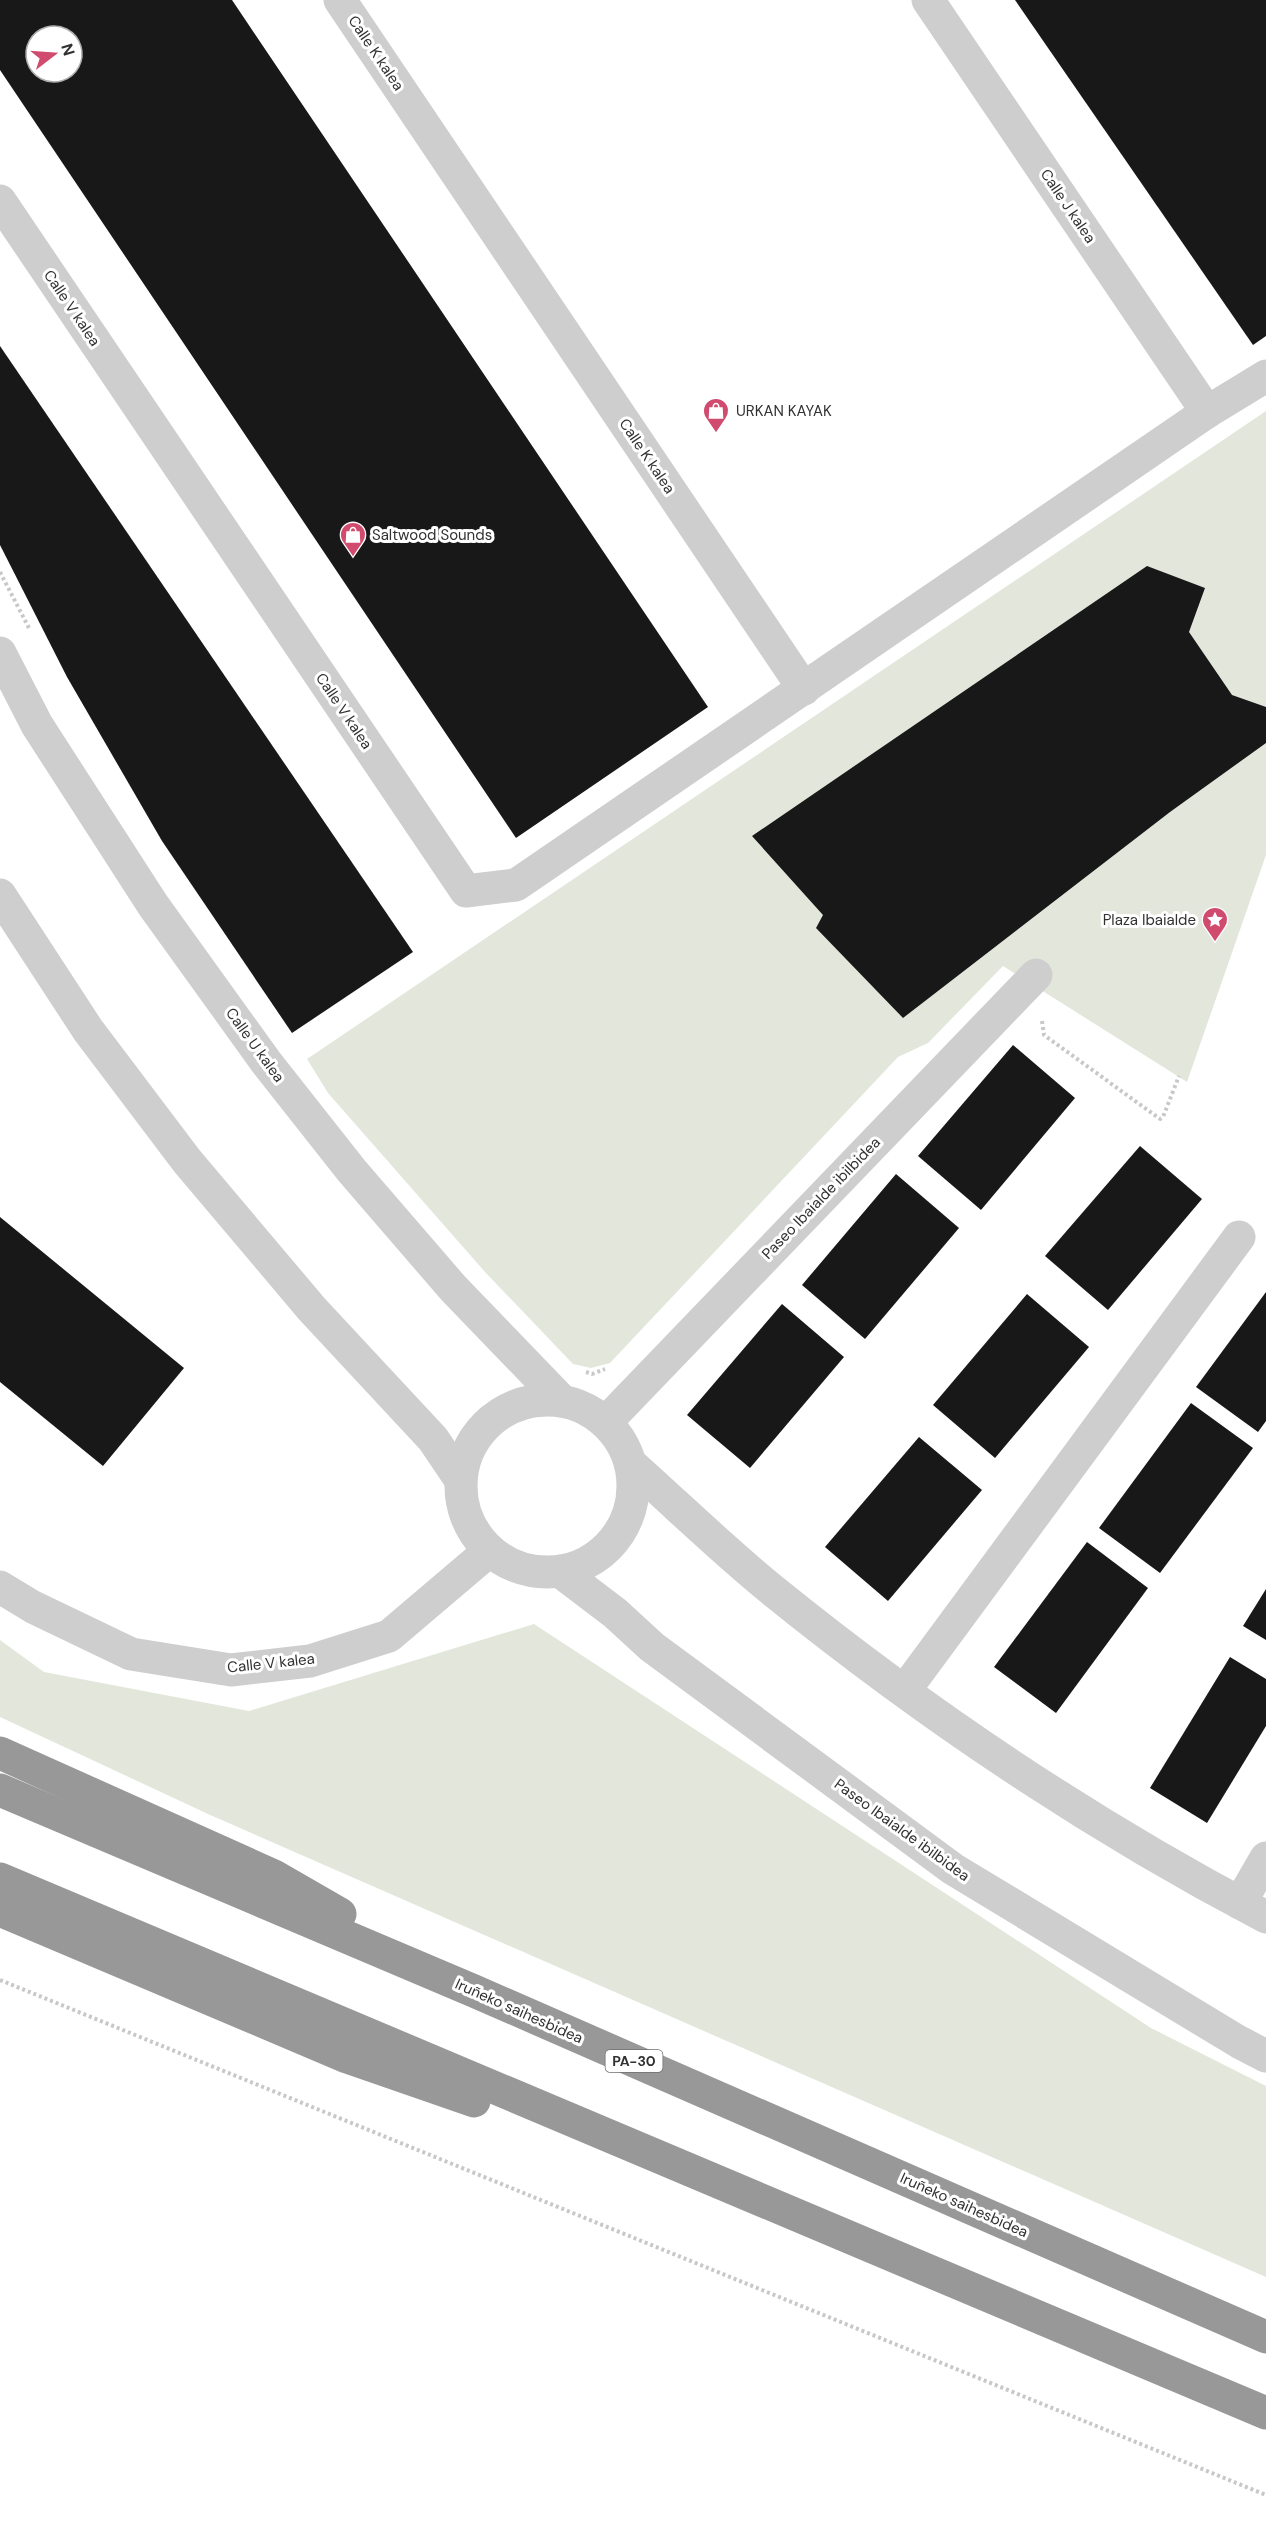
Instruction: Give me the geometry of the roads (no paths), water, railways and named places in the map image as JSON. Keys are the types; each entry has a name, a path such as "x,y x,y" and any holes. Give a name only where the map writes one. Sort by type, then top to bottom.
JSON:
{"highway":[{"path":"0,1753 274,1876 474,1991"},
{"name":"Iruñeko saihesbidea","path":"0,1790 474,1991 1266,2337"},
{"path":"0,1879 1266,2413"},
{"path":"0,1910 347,2057 754,2198"}],"street":[{"name":"Calle K kalea","path":"340,0 804,689"},
{"name":"Calle J kalea","path":"928,0 1208,412"},
{"name":"Calle V kalea","path":"0,201 466,891 516,885 804,689"},
{"path":"804,689 1208,412 1266,376"},
{"name":"Calle U kalea","path":"0,653 37,725 153,905 266,1062 352,1171 453,1288 560,1399"},
{"path":"0,895 88,1030 188,1161 312,1309 433,1438 460,1479 465,1515 489,1551 529,1570 561,1572 588,1563 616,1539 633,1505 632,1465"},
{"name":"Paseo Ibaialde ibilbidea","path":"607,1422 1036,975"},
{"path":"905,1690 1239,1237"},
{"path":"460,1479 474,1438 511,1406 560,1399 607,1422 632,1465 770,1588 905,1690 1089,1816 1253,1910 1266,1858"},
{"name":"Calle V kalea","path":"0,1587 33,1607 131,1654 231,1670 310,1661 389,1636 489,1551"},
{"name":"Paseo Ibaialde ibilbidea","path":"561,1572 615,1613 652,1647 953,1869 1239,2042 1266,2056"}],"place":[{"name":"URKAN KAYAK","path":"716,434"},
{"name":"Saltwood Sounds","path":"353,558"},
{"name":"Plaza Ibaialde","path":"1215,943"}]}
